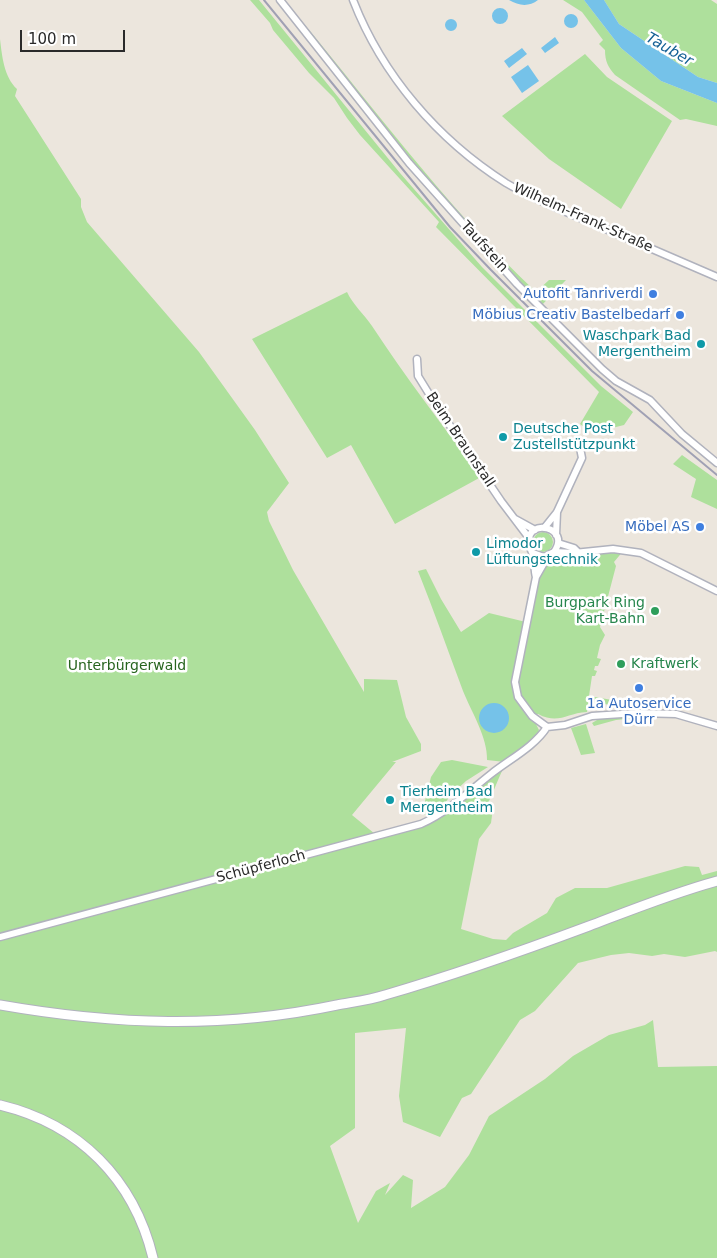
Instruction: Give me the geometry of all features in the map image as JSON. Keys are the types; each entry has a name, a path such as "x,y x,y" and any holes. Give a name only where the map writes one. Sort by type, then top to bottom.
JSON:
{"main road":[{"path":"0,1006 86,1018 157,1022 229,1021 308,1012 383,996 444,977 588,926 652,901 717,881"},
{"path":"0,1105 23,1110 49,1122 73,1136 103,1161 134,1206 144,1228 153,1258"}],"street":[{"name":"Taufstein","path":"280,0 409,162 517,284 602,369 616,381 650,400 682,434 717,464"},
{"name":"Wilhelm-Frank-Straße","path":"354,0 364,25 400,85 449,141 474,161 506,183 535,199 717,277"},
{"name":"Beim Braunstall","path":"417,359 418,376 434,402 529,538"},
{"path":"580,448 582,458 557,512 545,527 535,530 529,538 529,546 533,552 540,556 613,549 641,553 717,591"},
{"path":"536,577 558,543 556,535 557,512"},
{"name":"Beim Braunstall","path":"514,518 535,530"},
{"path":"545,527 549,528 556,535"},
{"path":"558,543 574,548 578,552"},
{"path":"533,552 536,577 515,682 518,697 532,716 548,727 565,725 592,716 637,713 676,714 717,726"},
{"name":"Schüpferloch","path":"0,937 421,824 438,816 506,762 540,738 548,727"}],"green space":[{"path":"250,0 259,0 400,173 482,267 601,386 633,412 624,425 592,433 580,424 599,392 436,227 439,222 360,135 334,98 309,73"},
{"path":"284,0 437,187 536,292 549,280 566,280 540,307 409,163"},
{"path":"563,0 584,0 621,48 661,81 717,103 717,126 686,119 680,120 615,75 607,64 605,50 599,44 603,40 582,12"},
{"path":"604,0 711,0 717,4 717,83 698,77 619,24"},
{"name":"Unterbürgerwald","path":"0,39 6,72 17,89 15,96 81,199 81,207 87,222 199,352 255,430 289,483 267,512 269,521 293,570 364,692 364,679 397,680 406,717 421,744 421,751 392,762 396,762 352,815 375,834 438,816 505,762 487,760 487,752 482,734 463,691 418,571 426,569 461,632 489,613 526,622 536,577 551,554 624,550 614,562 616,566 600,627 605,635 597,658 601,659 598,666 595,666 594,670 597,671 595,676 592,676 589,696 618,701 618,706 589,702 587,712 557,718 538,714 532,716 539,730 533,739 509,759 489,801 493,808 491,823 479,839 461,929 493,939 506,940 513,933 547,913 556,898 575,888 607,888 685,866 699,867 702,875 717,871 717,952 685,957 629,953 611,955 578,963 535,1011 520,1020 471,1094 462,1098 440,1137 403,1122 399,1096 406,1028 355,1033 355,1128 330,1146 358,1223 376,1191 390,1183 385,1195 403,1175 413,1180 411,1208 445,1187 469,1155 489,1116 545,1079 573,1056 609,1035 645,1025 653,1020 658,1067 717,1066 717,1258 0,1258"},
{"path":"585,54 607,77 672,121 621,209 549,159 502,116"},
{"path":"347,292 481,477 395,524 351,445 327,458 252,339"},
{"path":"682,455 717,480 717,509 691,497 696,479 673,464"},
{"path":"543,532 550,535 553,542 550,549 543,552 536,549 533,542 536,535"},
{"path":"637,713 636,718 616,720 594,726 592,723 607,714"},
{"path":"586,724 595,753 581,755 571,728"},
{"path":"452,760 488,767 466,781 450,796 441,809 428,816 422,813 431,777 441,762"}],"water":[{"path":"509,0 538,0 524,5 516,4"},
{"path":"584,0 604,0 619,24 698,77 717,83 717,103 661,81 621,48"},
{"path":"497,8 503,8 508,13 506,22 497,24 492,19 492,13"},
{"path":"568,14 574,14 578,21 574,28 568,28 564,24 564,18"},
{"path":"451,19 457,25 451,31 445,25"},
{"path":"555,37 559,43 545,53 541,48"},
{"path":"522,48 527,54 509,68 504,61"},
{"path":"528,65 539,81 522,93 511,77"},
{"path":"494,703 505,707 509,718 505,729 494,733 483,729 479,718 483,707"}],"railway":[{"path":"264,0 450,227 491,270 592,371 717,475"}],"place":[{"name":"Autofit Tanriverdi","path":"653,294"},
{"name":"Möbius Creativ Bastelbedarf","path":"680,315"},
{"name":"Waschpark Bad Mergentheim","path":"701,344"},
{"name":"Deutsche Post Zustellstützpunkt","path":"503,437"},
{"name":"Möbel AS","path":"700,527"},
{"name":"Limodor Lüftungstechnik","path":"476,552"},
{"name":"Burgpark Ring Kart-Bahn","path":"655,611"},
{"name":"Kraftwerk","path":"621,664"},
{"name":"1a Autoservice Dürr","path":"639,688"},
{"name":"Tierheim Bad Mergentheim","path":"390,800"}],"water label":[{"name":"Tauber","path":"669,50"}]}
